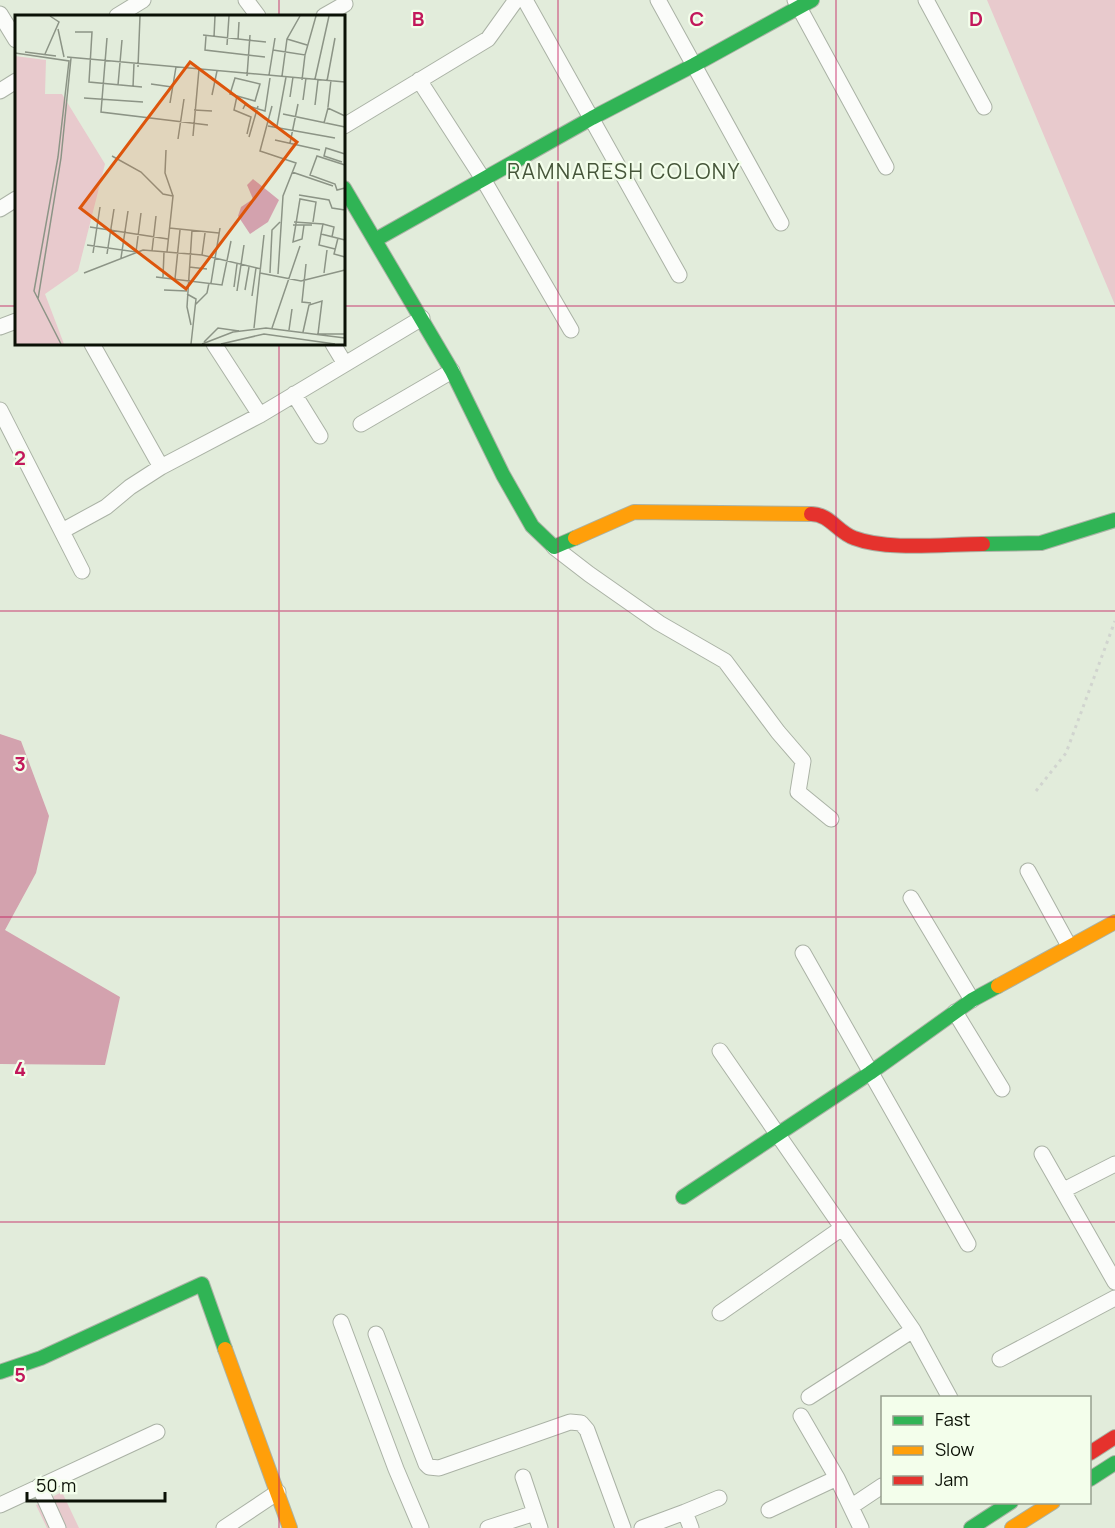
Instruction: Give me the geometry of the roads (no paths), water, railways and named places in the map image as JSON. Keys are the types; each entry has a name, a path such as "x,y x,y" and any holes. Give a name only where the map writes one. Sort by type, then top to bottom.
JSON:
{"street":[{"path":"127,14 143,0"},
{"path":"246,0 257,15"},
{"path":"345,125 488,39 516,0"},
{"path":"525,0 679,275"},
{"path":"658,0 781,223"},
{"path":"926,0 984,107"},
{"path":"375,240 592,118 694,65 802,2 886,167"},
{"path":"326,15 345,4"},
{"path":"0,14 15,38"},
{"path":"418,80 483,179 571,330"},
{"path":"0,91 15,82"},
{"path":"345,190 452,371 503,474 532,526 554,547 589,574 659,623 725,661 778,732 803,761 798,792 831,819"},
{"path":"0,209 15,200"},
{"path":"62,531 106,507 130,487 161,467 260,415 422,318"},
{"path":"0,327 15,321"},
{"path":"93,345 161,467"},
{"path":"215,345 260,415"},
{"path":"334,345 345,364"},
{"path":"361,424 452,371"},
{"path":"294,394 320,436"},
{"path":"0,410 82,571"},
{"path":"554,547 634,512 820,514 852,538 885,545 1041,543 1115,520"},
{"path":"1028,871 1069,946"},
{"path":"911,898 972,1000"},
{"path":"683,1197 870,1073 972,1000 1115,921"},
{"path":"803,953 968,1244"},
{"path":"955,1012 1002,1089"},
{"path":"720,1051 913,1330 949,1396"},
{"path":"1042,1154 1111,1263 1115,1282"},
{"path":"1064,1190 1115,1164"},
{"path":"720,1313 842,1227"},
{"path":"0,1372 41,1358 202,1284 290,1528"},
{"path":"1000,1359 1115,1298"},
{"path":"341,1322 396,1469 421,1528"},
{"path":"809,1397 913,1330"},
{"path":"376,1334 429,1467 439,1467 570,1422 581,1423 587,1430 623,1528"},
{"path":"801,1416 837,1478 861,1528"},
{"path":"0,1505 158,1432"},
{"path":"1091,1452 1115,1437"},
{"path":"1091,1478 1115,1463"},
{"path":"523,1477 540,1528"},
{"path":"768,1510 837,1478"},
{"path":"39,1486 58,1528"},
{"path":"852,1506 881,1487"},
{"path":"225,1528 278,1492"},
{"path":"642,1528 719,1498"},
{"path":"971,1528 1007,1504 1013,1527 1051,1504"},
{"path":"685,1512 691,1528"},
{"path":"488,1528 535,1513"}],"district":[{"name":"RAMNARESH COLONY","path":"624,171"}]}
